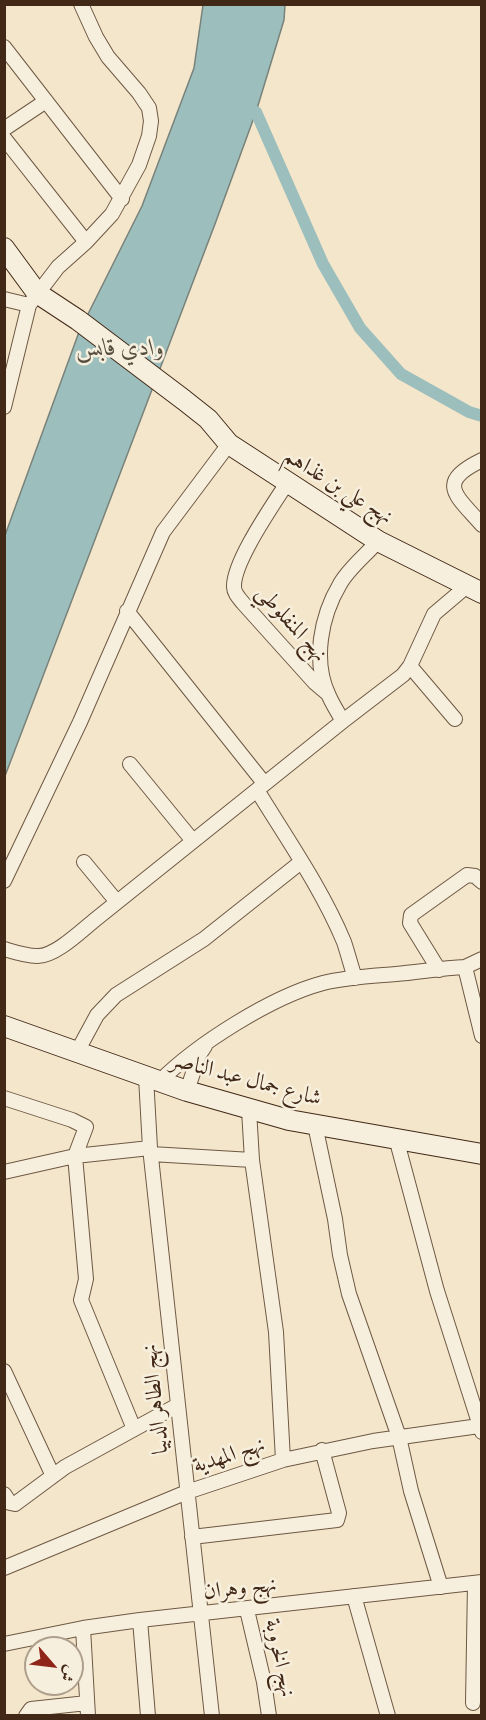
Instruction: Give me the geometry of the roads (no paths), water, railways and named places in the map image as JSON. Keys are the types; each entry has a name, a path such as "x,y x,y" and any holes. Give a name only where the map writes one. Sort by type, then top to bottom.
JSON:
{"main road":[{"path":"4,248 33,299"},
{"name":"نهج علي بن غذاهم","path":"33,299 78,320 208,419 229,444 287,483 378,542 474,590"},
{"name":"شارع جمال عبد الناصر","path":"4,1026 152,1079 249,1110 315,1125 482,1154"}],"street":[{"path":"4,407 33,299 58,267 112,214 139,165 149,136 151,121 149,108 140,93 108,57 81,4"},
{"path":"4,47 122,199"},
{"path":"4,129 46,101"},
{"path":"4,138 86,242"},
{"path":"4,299 33,299"},
{"path":"4,881 80,722 163,532 229,444"},
{"path":"482,460 464,469 456,476 453,484 454,494 482,525"},
{"name":"نهج المنفلوطي","path":"287,483 243,557 234,589 243,603 315,683 328,694"},
{"path":"343,721 328,694 320,650 321,632 327,612 341,582 378,542"},
{"path":"4,949 30,955 46,955 55,951 392,684 411,666 434,615 474,590"},
{"path":"127,611 261,787 344,943 355,978"},
{"path":"411,666 455,719"},
{"path":"130,764 193,841"},
{"path":"84,862 117,902"},
{"path":"77,1052 98,1016 116,995 204,939 301,862"},
{"path":"439,970 410,923 411,915 467,875 476,876 482,882"},
{"path":"152,1079 208,1042 278,1002 322,984 355,978 465,967 482,959"},
{"path":"465,967 482,1036"},
{"path":"187,1091 199,1055 208,1042"},
{"name":"نهج الطاهر الدبيا","path":"152,1079 151,1151 212,1716"},
{"path":"4,1098 85,1125 75,1156 86,1279 81,1300 134,1429"},
{"path":"249,1110 252,1161 276,1332 283,1460"},
{"path":"315,1125 347,1285 399,1437 411,1491 441,1587"},
{"path":"396,1138 437,1291 480,1429"},
{"path":"4,1172 75,1156 151,1151 252,1161"},
{"path":"4,1371 53,1476"},
{"path":"4,1494 13,1505 65,1467 178,1406"},
{"name":"نهج المهدية","path":"4,1568 188,1492 283,1460 322,1450 399,1437 480,1429"},
{"path":"192,1537 337,1520 339,1513 322,1450"},
{"path":"473,1703 478,1583"},
{"name":"نهج وهران","path":"4,1644 83,1628 140,1620 248,1610 478,1583"},
{"path":"354,1596 387,1716"},
{"name":"نهج الخروبة","path":"248,1610 269,1716"},
{"path":"140,1620 148,1716"},
{"path":"26,1716 31,1709 88,1709 83,1628"}],"water":[{"name":"وادي قابس","path":"203,5 285,5 284,20 256,112 215,224 5,776 4,538 79,332 142,206 194,68"}],"waterway":[{"path":"256,112 323,264 360,328 401,374 469,412 482,416"}]}
